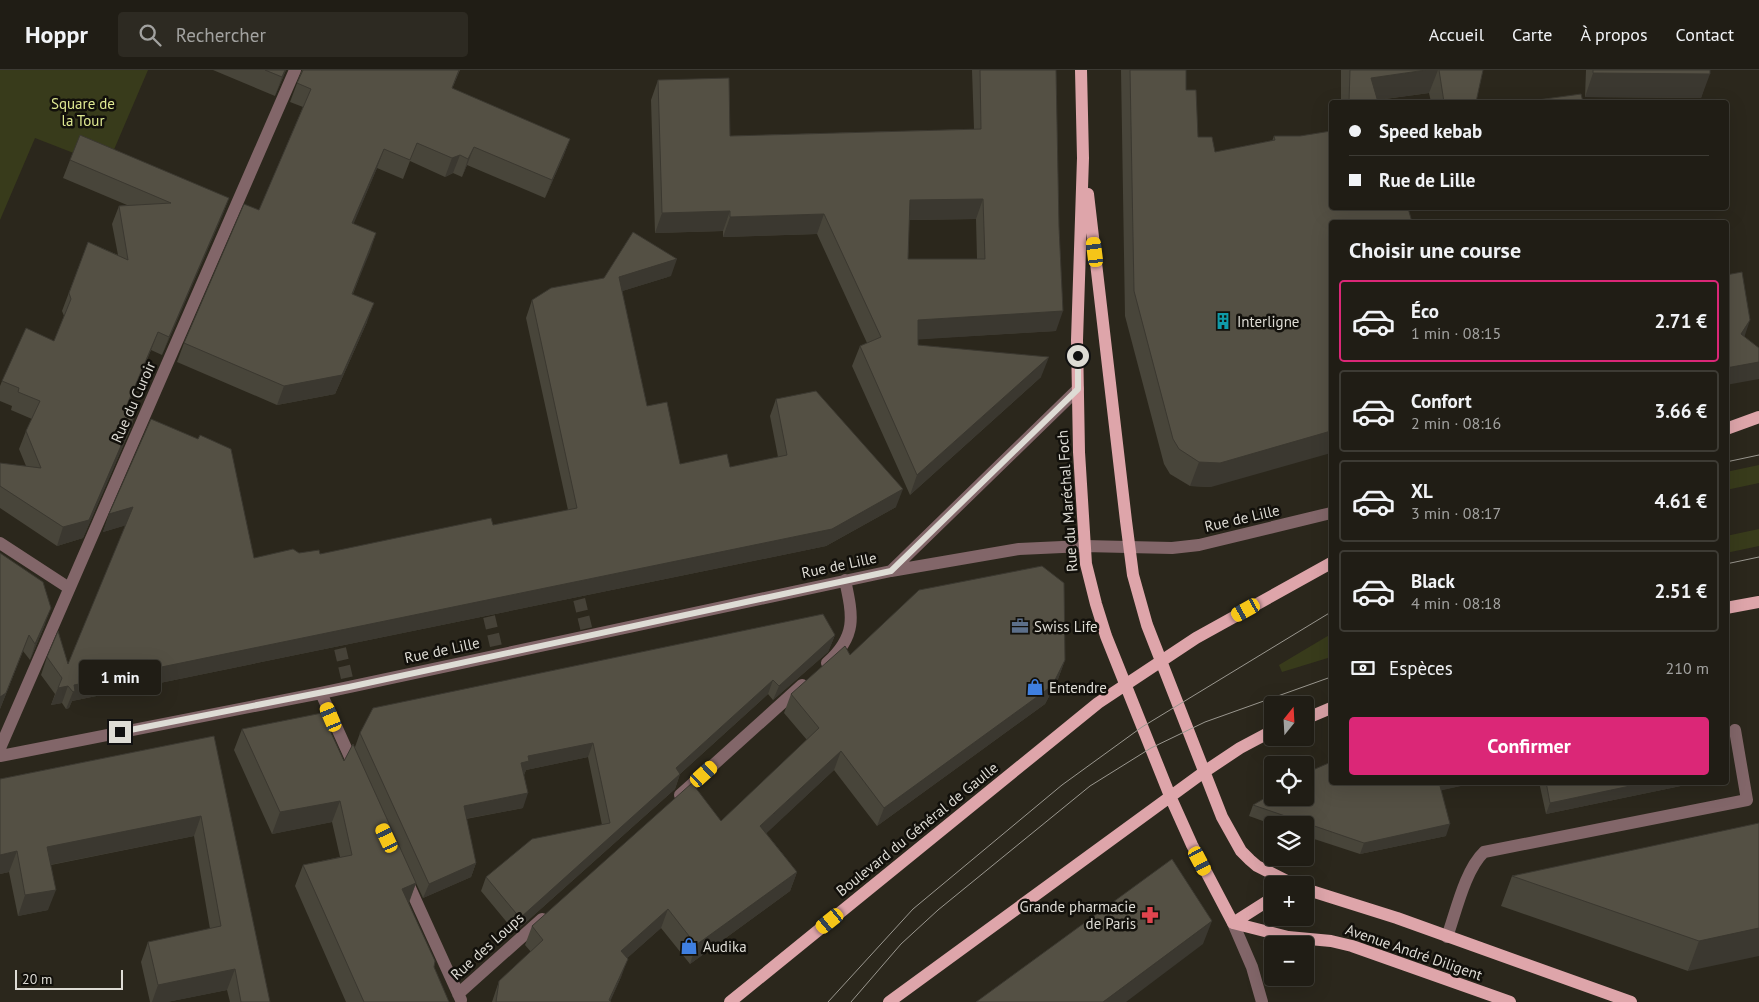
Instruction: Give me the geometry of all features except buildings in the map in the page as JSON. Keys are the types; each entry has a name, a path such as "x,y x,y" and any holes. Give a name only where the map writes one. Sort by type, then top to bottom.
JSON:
{"main road":[{"name":"Rue du Maréchal Foch","path":"1081,70 1083,158 1077,340 1084,546 1096,604 1125,684 1192,845 1233,922"},
{"name":"Rue du Maréchal Foch","path":"1083,158 1130,548 1142,608 1160,660"},
{"path":"1729,428 1759,417"},
{"name":"Boulevard du Général de Gaulle","path":"730,1002 1098,703 1160,660 1329,564"},
{"path":"1729,607 1759,602"},
{"path":"1160,660 1222,817 1241,851 1257,866 1277,876"},
{"path":"1314,715 1329,709"},
{"path":"894,1000 1170,796 1240,748 1264,736"},
{"name":"Avenue André Diligent","path":"1314,891 1397,918 1631,1002"},
{"name":"Avenue André Diligent","path":"1314,894 1321,894"},
{"path":"1233,922 1264,903"},
{"name":"Avenue André Diligent","path":"1233,922 1288,937 1330,941 1352,946 1510,1002"}],"street":[{"name":"Rue du Curoir","path":"0,748 295,70"},
{"name":"Rue de Lille","path":"891,571 1078,389"},
{"name":"Rue de Lille","path":"0,756 321,693 891,571 1019,549 1084,546 1172,548 1199,545 1329,513"},
{"path":"0,543 69,588"},
{"path":"672,802 815,674 845,643 851,629 852,611 845,580"},
{"path":"321,693 360,780"},
{"path":"1447,937 1471,870 1484,852 1747,800 1735,730"},
{"path":"401,869 460,998"},
{"name":"Rue des Loups","path":"460,998 554,908"},
{"path":"1233,922 1252,966 1262,1002"}],"green space":[{"name":"Square de la Tour","path":"0,70 148,70 107,166 35,138 0,220"},
{"path":"1759,465 1759,483 1729,489 1729,471"},
{"path":"1759,529 1759,546 1729,552 1729,535"},
{"path":"1329,635 1329,658 1282,672 1279,665"}],"tunnel":[{"path":"575,582 588,636"},
{"path":"485,599 498,655"},
{"path":"336,631 349,687"}],"tram line":[{"path":"1729,461 1759,455"},
{"path":"1729,563 1759,557"},
{"path":"828,1002 913,909 1062,785 1142,727 1329,613"},
{"path":"851,1002 901,944 938,910 1090,786 1151,748 1205,722 1329,678"}],"place":[{"name":"Interligne","path":"1223,321"},
{"name":"Swiss Life","path":"1020,626"},
{"name":"Entendre","path":"1035,687"},
{"name":"Grande pharmacie de Paris","path":"1150,915"},
{"name":"Audika","path":"689,946"}],"route":[{"path":"120,732 349,687 891,571 1078,389 1078,356"}]}
